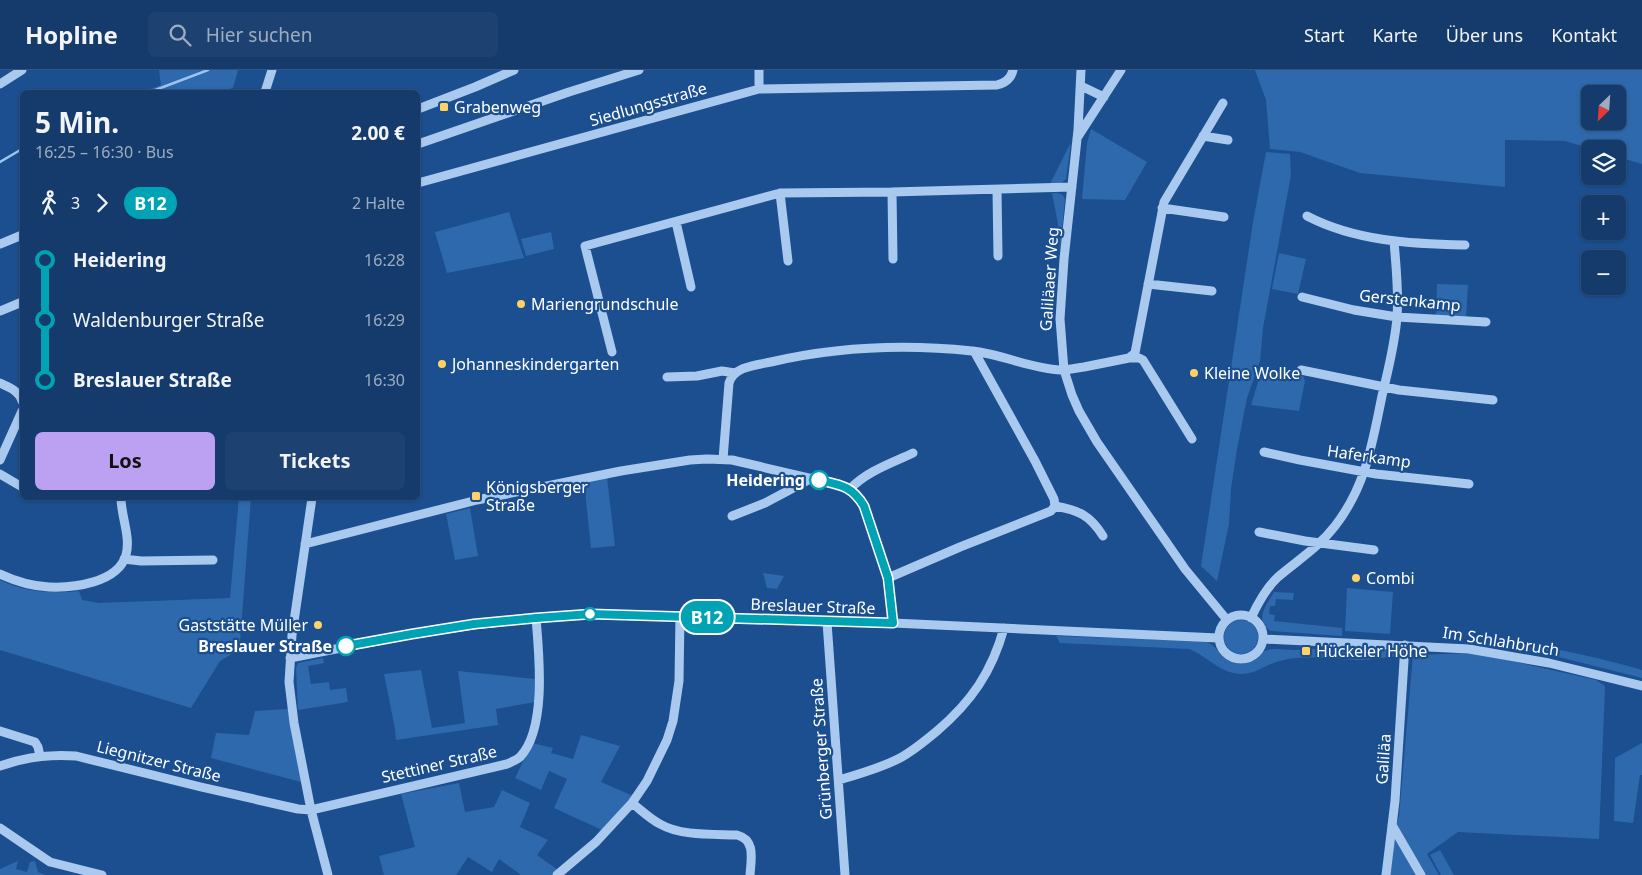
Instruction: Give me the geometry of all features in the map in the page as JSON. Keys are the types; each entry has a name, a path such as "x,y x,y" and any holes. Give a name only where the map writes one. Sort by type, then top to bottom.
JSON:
{"street":[{"path":"0,84 22,70"},
{"path":"266,90 272,70"},
{"path":"420,108 514,70"},
{"path":"420,143 639,70"},
{"path":"759,70 759,89"},
{"name":"Galiläaer Weg","path":"1081,70 1077,138 1064,259 1060,319 1064,370 1079,411 1097,442 1185,569 1227,620"},
{"path":"1077,138 1121,70"},
{"name":"Siedlungsstraße","path":"420,182 759,89 997,85 1003,84 1011,74"},
{"path":"1081,86 1104,97"},
{"path":"1129,358 1137,351 1162,208 1172,187 1222,103"},
{"path":"1203,136 1228,140"},
{"path":"612,352 585,246 780,193 1072,187"},
{"path":"997,190 998,256"},
{"path":"892,192 893,259"},
{"path":"780,193 788,261"},
{"path":"1162,208 1224,217"},
{"path":"1307,216 1335,228 1394,241 1465,245"},
{"path":"676,222 691,287"},
{"path":"0,244 20,236"},
{"path":"1251,618 1264,593 1274,582 1320,543 1335,526 1360,484 1393,348 1397,317 1394,241"},
{"path":"1148,284 1212,291"},
{"name":"Gerstenkamp","path":"1302,297 1354,310 1397,317 1486,322"},
{"path":"0,311 20,303"},
{"path":"667,377 697,376 722,371 735,373 750,367 805,354 840,350 923,348 974,351 997,355 1046,369 1064,370 1129,358 1139,358 1143,360 1192,439"},
{"path":"888,578 1051,511 1055,506 1054,499 1035,461 974,351"},
{"path":"1302,370 1384,387 1441,396 1493,400"},
{"path":"723,460 729,383 735,373"},
{"path":"0,383 20,395"},
{"path":"0,460 20,415"},
{"name":"Haferkamp","path":"1264,452 1364,472 1469,484"},
{"path":"850,489 866,475 913,454"},
{"path":"305,544 477,500 578,479 677,462 707,459 742,462 850,489 859,498 864,506 888,578 893,623"},
{"path":"0,474 20,486"},
{"path":"732,516 765,503 812,478"},
{"path":"0,574 26,584 48,587 69,586 105,579 114,572 124,559 127,551 121,500"},
{"path":"312,500 293,625 290,658 290,698 311,810 328,875"},
{"path":"1055,506 1071,509 1082,514 1094,522 1103,536"},
{"path":"1259,532 1374,550"},
{"path":"124,559 140,561 213,560"},
{"name":"Breslauer Straße","path":"290,658 474,624 591,614 893,623 1218,638"},
{"path":"1239,615 1251,618 1260,626 1263,638 1260,648 1253,656 1248,658 1238,659 1228,656 1221,648 1218,638 1220,628 1227,620 1239,615"},
{"path":"557,875 596,842 632,803 647,781 667,740 673,721 679,681 680,616"},
{"name":"Stettiner Straße","path":"311,810 507,764 520,758 532,737 538,704 539,659 536,618"},
{"name":"Grünberger Straße","path":"827,622 844,875"},
{"path":"839,780 882,767 898,759 913,751 946,723 978,688 989,670 1004,628"},
{"name":"Im Schlahbruch","path":"1263,638 1469,649 1586,671 1642,686"},
{"name":"Galiläa","path":"1386,875 1392,825 1405,645"},
{"path":"0,731 35,742 40,756"},
{"name":"Liegnitzer Straße","path":"0,766 40,756 66,755 84,757 201,787 293,808 311,810"},
{"path":"632,803 655,821 670,829 745,837 751,845 750,875"},
{"path":"1392,825 1421,875"},
{"path":"0,828 50,862 102,875"}],"shaded area":[{"path":"159,70 238,70 233,88 226,90 147,90 161,85"},
{"path":"1255,70 1642,70 1642,164 1626,159 1626,140 1581,140 1581,146 1565,141 1505,140 1505,187 1360,173 1300,152 1270,149 1266,100"},
{"path":"1091,129 1147,162 1125,200 1082,199 1087,143"},
{"path":"1071,142 1066,179 1060,184 1050,184"},
{"path":"1266,152 1290,154 1291,175 1263,328 1260,361 1247,398 1237,449 1231,489 1229,524 1217,581 1201,566 1253,222"},
{"path":"1052,193 1062,194 1065,199 1060,252 1058,224"},
{"path":"509,212 524,258 447,273 435,232"},
{"path":"551,232 554,249 526,256 521,239"},
{"path":"1279,253 1306,259 1298,294 1272,289"},
{"path":"1437,284 1468,285 1466,319 1436,317"},
{"path":"1264,366 1303,376 1305,381 1299,411 1251,405"},
{"path":"607,477 615,546 591,548 584,481"},
{"path":"239,500 251,500 240,642 235,652 220,661 191,708 0,650 0,580 29,590 79,591 82,600 99,603 230,598"},
{"path":"470,508 478,556 455,560 446,514"},
{"path":"763,573 784,576 777,589 767,588"},
{"path":"1347,588 1393,592 1390,634 1345,631"},
{"path":"1274,592 1294,593 1293,600 1276,599 1275,606 1270,606 1269,614 1275,615 1274,621 1342,628 1342,636 1271,631 1266,627 1262,617 1265,607"},
{"path":"1241,620 1248,621 1253,625 1257,630 1257,644 1253,649 1248,653 1241,654 1234,653 1229,649 1225,644 1224,637 1225,630 1229,625 1234,621"},
{"path":"1056,636 1203,641 1213,645 1231,662 1237,663 1247,663 1264,651 1271,649 1399,650 1399,656 1364,660 1286,659 1251,673 1240,674 1227,671 1189,649 1060,643"},
{"path":"1499,638 1571,652 1642,670 1642,678 1559,657 1499,645"},
{"path":"1477,653 1596,680 1605,686 1599,839 1458,832 1427,854 1439,875 1381,875 1399,816 1413,655"},
{"path":"323,658 324,663 308,666 311,684 329,682 330,690 346,688 348,702 298,710 296,668 298,663"},
{"path":"421,670 432,728 465,723 458,671 536,679 535,702 496,709 498,725 396,740 384,674"},
{"path":"288,709 301,782 211,758 216,733 249,735 255,711"},
{"path":"581,735 620,746 601,782 633,796 602,830 554,808 567,779 549,771 541,790 515,778 532,743 553,748 551,753 573,759"},
{"path":"1642,743 1642,775 1640,775 1633,823 1614,821 1615,758"},
{"path":"459,783 465,812 494,807 502,790 530,803 520,827 548,840 537,855 558,870 552,875 520,875 499,859 492,872 468,857 456,875 384,875 379,856 415,847 401,794"},
{"path":"1440,850 1454,875 1441,875 1430,855"},
{"path":"18,861 16,869 27,872 30,862 35,861 38,872 45,875 0,875 0,869"}],"waterway":[{"path":"155,90 208,70"},
{"path":"0,162 20,150"}],"bus line":[{"name":"B12","path":"346,646 474,624 591,614 893,623 888,578 864,506 850,489 819,480"}],"place":[{"name":"Grabenweg","path":"444,107"},
{"name":"Mariengrundschule","path":"521,304"},
{"name":"Johanneskindergarten","path":"442,364"},
{"name":"Kleine Wolke","path":"1194,373"},
{"name":"Heidering","path":"819,480"},
{"name":"Königsberger Straße","path":"476,496"},
{"name":"Combi","path":"1356,578"},
{"name":"Gaststätte Müller","path":"318,625"},
{"name":"Breslauer Straße","path":"346,646"},
{"name":"Hückeler Höhe","path":"1306,651"}]}
